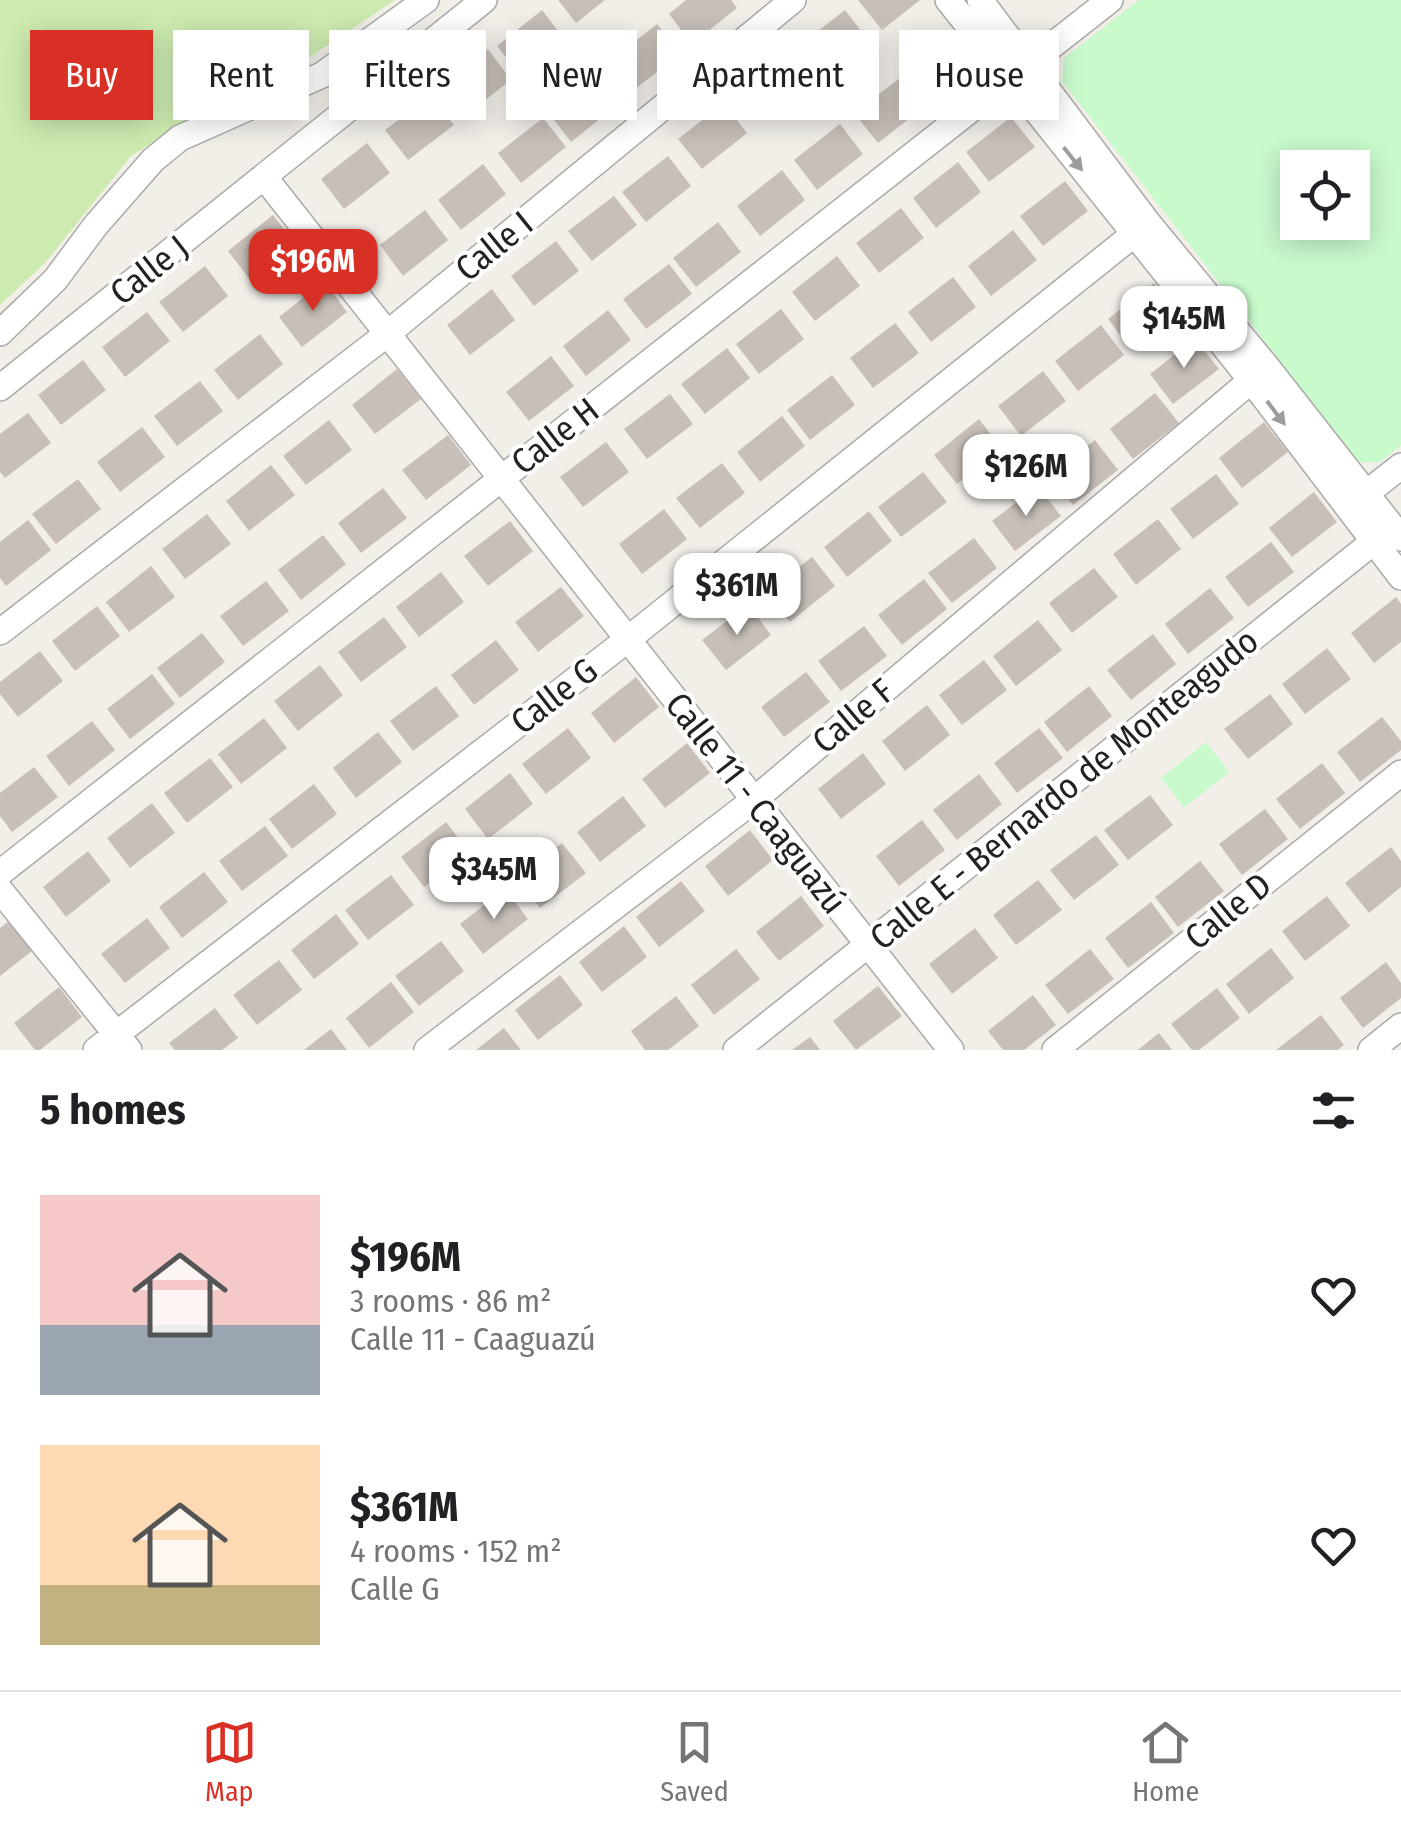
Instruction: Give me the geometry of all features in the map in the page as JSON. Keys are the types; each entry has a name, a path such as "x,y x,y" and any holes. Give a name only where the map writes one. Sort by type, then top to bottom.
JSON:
{"street":[{"path":"0,333 54,280 96,225 166,149 202,126 322,76 426,0"},
{"name":"Calle J","path":"0,388 484,0"},
{"name":"Calle I","path":"0,632 387,334 793,0"},
{"path":"948,0 978,30"},
{"path":"980,0 997,30"},
{"name":"Calle H","path":"1059,41 1110,0"},
{"name":"Calle H","path":"0,873 959,120"},
{"path":"1057,120 1389,535"},
{"name":"Calle 11 - Caaguazú","path":"265,178 950,1050"},
{"name":"Calle G","path":"114,1045 1141,229"},
{"path":"1259,373 1364,494 1389,535 1401,576"},
{"name":"Calle F","path":"427,1050 754,800 1259,373"},
{"path":"1364,494 1401,466"},
{"name":"Calle E - Bernardo de Monteagudo","path":"736,1050 1389,535"},
{"name":"Calle D","path":"1055,1050 1401,772"},
{"path":"0,890 114,1045"},
{"path":"1372,1050 1401,1026"}],"green space":[{"path":"0,0 395,0 350,30 329,30 329,44 309,58 309,30 173,30 173,120 189,120 131,156 45,263 0,305"},
{"path":"1139,0 1401,0 1401,445 1380,462 1359,462 1062,81 1064,58"},
{"path":"1206,742 1229,772 1184,808 1161,778"}],"building":[{"path":"558,0 605,0 576,23"},
{"path":"686,0 731,0 737,8 710,30 681,30 669,14"},
{"path":"858,0 920,0 882,30"},
{"path":"542,10 557,30 517,30"},
{"path":"845,10 860,30 819,30"},
{"path":"657,24 662,30 657,30 657,72 637,87 637,40"},
{"path":"506,39 506,57 497,46"},
{"path":"486,51 506,73 506,84 486,99"},
{"path":"899,79 899,120 908,120 878,143 860,120 879,120 879,94"},
{"path":"398,120 450,120 454,125 408,160 385,130"},
{"path":"540,120 545,120 566,147 521,183 498,153"},
{"path":"554,120 598,120 571,142"},
{"path":"702,120 737,120 747,133 702,169 678,139"},
{"path":"1007,120 1013,120 1035,147 989,182 966,152"},
{"path":"840,124 863,154 817,190 794,160"},
{"path":"367,143 390,173 344,209 321,179"},
{"path":"668,156 691,186 646,222 622,192"},
{"path":"958,162 981,192 936,228 913,198"},
{"path":"483,164 506,194 461,230 438,200"},
{"path":"782,170 805,200 760,236 737,206"},
{"path":"1065,181 1088,211 1043,246 1020,216"},
{"path":"614,196 637,225 592,261 568,231"},
{"path":"901,208 924,238 879,273 856,243"},
{"path":"425,210 448,240 403,276 380,245"},
{"path":"273,215 297,245 251,281 228,251"},
{"path":"718,222 741,252 696,287 673,258"},
{"path":"1013,230 1037,260 991,296 968,266"},
{"path":"556,241 579,271 534,306 511,276"},
{"path":"837,256 860,286 815,321 792,292"},
{"path":"669,264 692,294 646,329 623,299"},
{"path":"205,266 228,296 183,332 159,302"},
{"path":"953,277 976,307 931,342 908,312"},
{"path":"324,281 347,312 302,347 279,317"},
{"path":"1154,283 1177,313 1131,349 1108,319"},
{"path":"492,289 515,320 470,355 447,325"},
{"path":"781,309 804,339 759,374 736,344"},
{"path":"608,310 631,340 586,376 563,346"},
{"path":"147,312 170,341 125,377 102,347"},
{"path":"895,323 919,353 873,388 850,358"},
{"path":"1101,325 1124,355 1078,391 1055,361"},
{"path":"260,334 283,364 238,400 214,370"},
{"path":"1195,339 1219,369 1173,404 1150,374"},
{"path":"727,348 750,378 705,414 681,384"},
{"path":"551,356 574,386 529,421 506,392"},
{"path":"83,360 106,390 61,425 38,395"},
{"path":"397,369 421,399 375,434 352,405"},
{"path":"1043,371 1066,401 1021,436 998,406"},
{"path":"832,375 855,405 810,440 787,410"},
{"path":"200,381 223,411 177,446 154,416"},
{"path":"1155,393 1179,423 1133,459 1110,429"},
{"path":"670,394 693,424 647,459 624,429"},
{"path":"28,413 51,443 5,478 0,472 0,434"},
{"path":"782,416 805,446 760,482 737,452"},
{"path":"979,419 1002,449 957,484 934,455"},
{"path":"329,420 352,450 306,485 283,456"},
{"path":"1264,422 1288,452 1242,488 1219,458"},
{"path":"142,427 165,457 120,492 97,462"},
{"path":"448,435 471,465 426,500 402,470"},
{"path":"1095,440 1118,470 1073,505 1050,475"},
{"path":"606,442 629,472 583,507 560,477"},
{"path":"722,463 745,493 700,528 676,498"},
{"path":"271,465 295,495 249,531 226,501"},
{"path":"923,472 947,502 901,537 878,507"},
{"path":"1216,474 1239,504 1193,539 1170,509"},
{"path":"78,479 101,509 56,544 32,514"},
{"path":"1038,486 1061,516 1015,551 992,521"},
{"path":"383,488 407,518 361,553 338,523"},
{"path":"1314,492 1337,522 1292,557 1269,528"},
{"path":"664,509 687,539 642,574 619,544"},
{"path":"869,511 892,541 847,577 824,547"},
{"path":"207,514 231,544 185,579 162,549"},
{"path":"1158,519 1181,549 1136,585 1113,554"},
{"path":"28,520 51,550 6,586 0,578 0,542"},
{"path":"510,521 533,551 488,586 464,556"},
{"path":"323,535 346,564 301,600 278,570"},
{"path":"974,538 997,568 952,603 928,573"},
{"path":"1271,542 1294,572 1248,607 1225,577"},
{"path":"812,557 835,586 790,622 766,592"},
{"path":"151,566 175,597 129,632 106,602"},
{"path":"1094,568 1118,597 1072,633 1049,603"},
{"path":"441,572 464,602 419,637 396,607"},
{"path":"924,579 947,609 902,645 878,615"},
{"path":"266,581 289,611 243,646 220,616"},
{"path":"561,587 584,616 538,652 515,622"},
{"path":"1210,588 1234,618 1188,654 1165,624"},
{"path":"1396,597 1401,604 1401,642 1374,663 1351,633"},
{"path":"748,605 771,635 726,670 702,640"},
{"path":"97,606 120,636 75,671 52,641"},
{"path":"384,617 407,647 361,682 338,652"},
{"path":"1038,620 1062,650 1016,686 993,656"},
{"path":"864,626 887,656 841,691 818,661"},
{"path":"202,633 225,662 180,698 157,668"},
{"path":"1153,634 1176,664 1131,700 1107,670"},
{"path":"496,640 519,670 474,705 451,675"},
{"path":"1327,648 1351,679 1305,714 1282,684"},
{"path":"40,651 63,681 18,717 0,694 0,682"},
{"path":"984,660 1007,690 962,725 939,695"},
{"path":"320,665 343,695 298,731 274,701"},
{"path":"806,672 830,702 784,737 761,707"},
{"path":"152,674 175,704 130,739 107,709"},
{"path":"636,677 659,707 614,743 591,713"},
{"path":"436,686 459,716 413,751 390,721"},
{"path":"1089,686 1112,716 1067,752 1044,722"},
{"path":"1270,694 1293,724 1248,759 1224,729"},
{"path":"927,705 950,735 905,771 882,741"},
{"path":"1382,717 1401,741 1401,750 1360,782 1337,752"},
{"path":"264,718 287,748 241,784 218,754"},
{"path":"92,721 115,750 69,786 46,756"},
{"path":"568,728 591,758 546,794 522,764"},
{"path":"1039,728 1063,758 1017,793 994,763"},
{"path":"378,732 402,762 356,798 333,768"},
{"path":"687,743 710,773 665,808 642,779"},
{"path":"863,753 886,784 841,819 818,789"},
{"path":"210,758 233,787 187,823 164,793"},
{"path":"1322,763 1345,793 1300,829 1276,799"},
{"path":"34,767 58,797 12,832 0,816 0,793"},
{"path":"510,773 533,804 488,839 465,809"},
{"path":"979,774 1002,804 957,840 933,810"},
{"path":"314,784 337,814 292,849 269,819"},
{"path":"1150,795 1173,825 1128,860 1104,830"},
{"path":"623,796 646,826 600,862 577,832"},
{"path":"152,803 175,833 130,868 107,838"},
{"path":"1265,809 1288,839 1242,875 1219,844"},
{"path":"922,820 945,850 899,886 876,856"},
{"path":"446,822 469,852 424,887 401,857"},
{"path":"265,826 288,856 242,891 219,861"},
{"path":"750,830 773,860 728,896 705,866"},
{"path":"1096,835 1119,865 1074,900 1050,870"},
{"path":"562,843 586,873 540,908 517,878"},
{"path":"1391,847 1401,861 1401,887 1369,913 1345,883"},
{"path":"88,851 111,881 66,917 43,887"},
{"path":"1200,861 1224,891 1178,927 1155,897"},
{"path":"204,872 228,902 182,938 159,907"},
{"path":"391,875 414,905 368,940 345,910"},
{"path":"1038,880 1062,910 1016,945 993,915"},
{"path":"681,881 705,911 659,947 636,917"},
{"path":"505,889 528,919 483,954 460,924"},
{"path":"801,896 824,926 779,961 756,932"},
{"path":"1327,896 1350,926 1305,961 1282,931"},
{"path":"1151,902 1174,933 1128,968 1105,938"},
{"path":"336,914 359,944 314,979 291,950"},
{"path":"147,918 170,948 125,983 101,954"},
{"path":"9,921 32,951 0,976 0,928"},
{"path":"624,926 647,957 602,992 579,962"},
{"path":"975,928 998,958 952,994 929,964"},
{"path":"441,941 464,971 419,1006 395,976"},
{"path":"1271,948 1294,978 1249,1014 1226,984"},
{"path":"736,949 760,979 714,1015 691,985"},
{"path":"1090,949 1114,979 1068,1014 1045,985"},
{"path":"279,960 302,990 257,1025 233,995"},
{"path":"1386,962 1401,983 1401,998 1363,1028 1340,998"},
{"path":"560,975 583,1005 538,1040 515,1010"},
{"path":"391,982 414,1012 369,1048 346,1018"},
{"path":"878,986 902,1016 856,1050 833,1021"},
{"path":"59,987 82,1017 35,1050 14,1023"},
{"path":"1217,988 1240,1018 1199,1050 1192,1050 1171,1024"},
{"path":"1033,995 1056,1025 1024,1050 1003,1050 988,1031"},
{"path":"676,996 699,1026 668,1050 645,1050 631,1031"},
{"path":"215,1008 238,1038 222,1050 175,1050 169,1043"},
{"path":"1321,1015 1344,1045 1338,1050 1276,1050"},
{"path":"504,1028 521,1050 476,1050"},
{"path":"331,1029 347,1050 304,1050"},
{"path":"1159,1033 1172,1050 1138,1050"},
{"path":"810,1037 820,1050 792,1050"}]}
